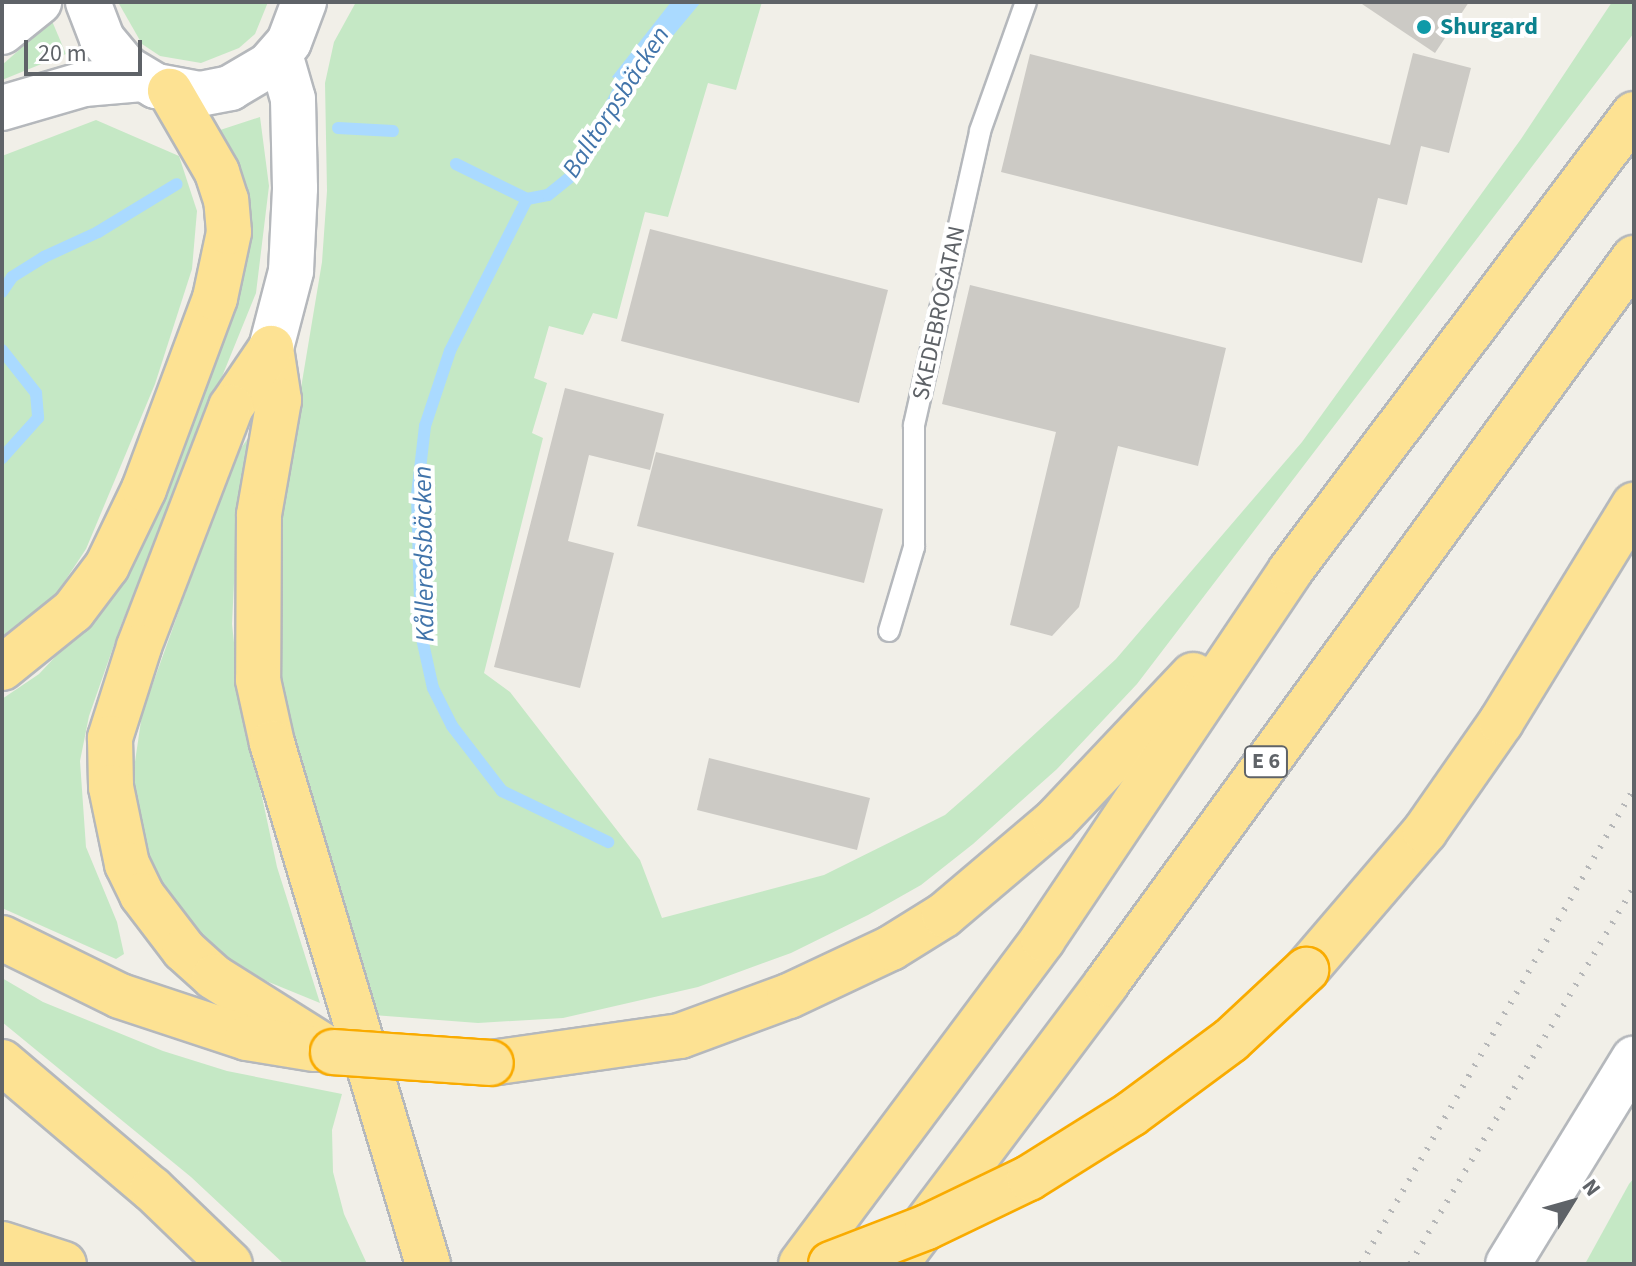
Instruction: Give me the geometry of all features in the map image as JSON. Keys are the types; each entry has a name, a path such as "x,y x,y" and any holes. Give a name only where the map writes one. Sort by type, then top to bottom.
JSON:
{"highway":[{"path":"2,668 73,611 107,566 144,489 215,298 229,232 226,200 217,172 156,85"},
{"path":"801,1264 1043,939 1290,571 1634,114"},
{"name":"E 6","path":"896,1264 1106,984 1634,258"},
{"path":"251,1020 184,950 142,895 117,830 110,738 231,407 271,348"},
{"path":"271,348 279,400 259,515 258,680 277,759 428,1264"},
{"path":"831,1264 927,1227 1042,1170 1131,1114 1218,1049 1306,970 1434,819 1501,722 1634,505"},
{"path":"2,938 120,996 251,1020 333,1052 491,1063 680,1036 789,996 891,948 956,906 1055,821 1290,571"},
{"path":"2,1062 152,1189 230,1264"},
{"path":"2,1244 64,1264"}],"main road":[{"path":"2,32 39,2"},
{"path":"88,2 102,39 156,85"},
{"path":"2,108 84,84 156,85 200,94 230,88 258,75 300,22"},
{"path":"271,348 291,271 295,188 293,99 300,22"},
{"path":"1508,1264 1634,1058"}],"lane":[{"name":"SKEDEBROGATAN","path":"889,631 914,547 914,425 980,131 1026,2"}],"green space":[{"path":"118,2 268,2 255,34 239,48 201,63 160,56 142,44"},
{"path":"356,2 762,2 736,90 708,83 668,217 645,212 617,319 593,313 583,335 549,326 534,378 547,383 532,433 543,438 484,673 510,692 640,860 662,918 824,875 945,815 976,788 1116,659 1302,442 1521,139 1612,2 1634,2 1634,33 1137,684 1057,769 973,844 921,885 868,915 791,953 698,987 563,1018 478,1023 373,1015 293,762 279,664 281,508 322,262 327,191 325,83 334,42"},
{"path":"52,21 66,54 2,80 2,65"},
{"path":"260,117 269,186 256,293 121,625 89,716 80,761 86,847 117,922 124,954 116,959 2,908 2,699 39,674 90,620 212,360 211,133"},
{"path":"96,120 179,156 197,211 192,269 155,384 86,549 57,593 2,638 2,156"},
{"path":"253,431 235,563 232,624 239,689 277,867 320,1003 249,974 208,943 181,913 145,858 131,789 142,714 218,502 239,451"},
{"path":"2,978 43,1002 163,1051 227,1071 342,1094 332,1130 333,1172 344,1214 367,1264 284,1264 191,1177 2,1022"},
{"path":"1634,1178 1634,1264 1585,1264 1629,1184"}],"water":[{"path":"671,2 701,2 631,86 612,77"}],"building":[{"name":"Shurgard","path":"1359,2 1469,2 1435,53"},
{"path":"1413,53 1471,68 1449,153 1421,146 1407,205 1378,198 1362,263 1001,172 1030,54 1390,145"},
{"path":"650,229 888,290 859,403 621,341"},
{"path":"970,285 1226,348 1198,466 1118,446 1079,607 1052,636 1010,625 1056,432 942,404"},
{"path":"565,388 664,414 650,470 589,455 568,541 614,553 580,688 494,667"},
{"path":"656,452 883,509 864,583 637,526"},
{"path":"709,758 870,798 857,850 697,810"}],"waterway":[{"name":"Balltorpsbäcken","path":"456,164 527,199 548,195 575,173 629,71"},
{"name":"Balltorpsbäcken","path":"338,128 393,131"},
{"name":"Balltorpsbäcken","path":"2,292 12,277 44,257 98,232 177,184"},
{"name":"Kålleredsbäcken","path":"527,199 450,351 425,426 417,495 421,634 433,688 452,726 502,791 608,842"},
{"name":"Balltorpsbäcken","path":"2,350 36,393 38,418 2,458"}],"railway":[{"path":"1361,1264 1634,788"},
{"path":"1410,1264 1634,886"}],"place":[{"name":"Shurgard","path":"1424,27"}]}
